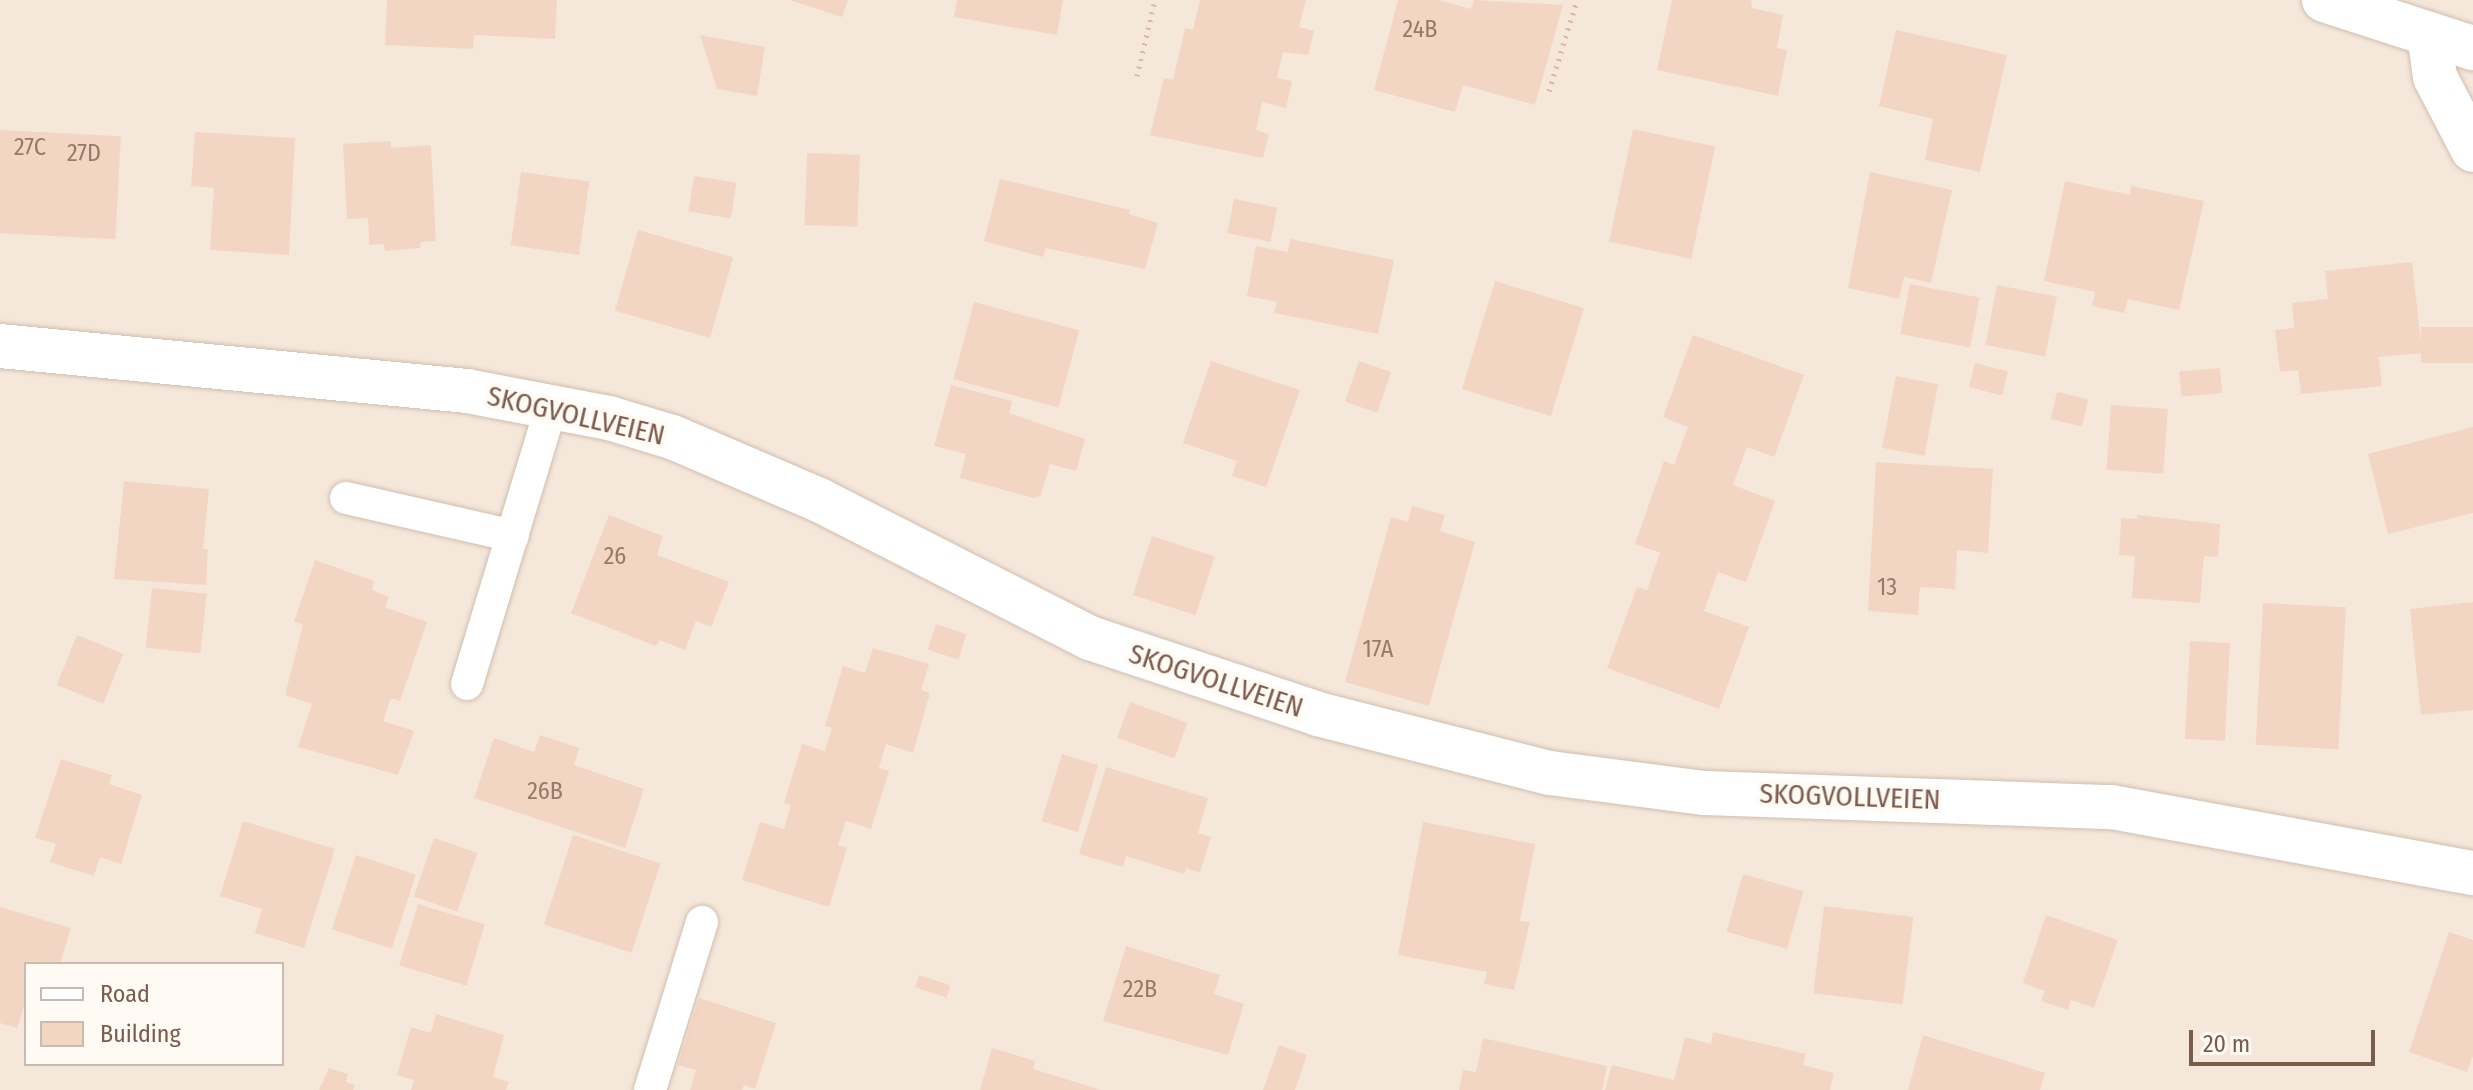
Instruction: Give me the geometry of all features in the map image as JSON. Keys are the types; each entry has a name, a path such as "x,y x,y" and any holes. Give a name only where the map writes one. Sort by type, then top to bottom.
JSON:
{"street":[{"path":"2324,0 2473,48"},
{"path":"2429,34 2435,77 2473,150"},
{"name":"SKOGVOLLVEIEN","path":"0,346 467,391 552,405 672,437 821,501 1090,638 1198,678 1420,743 1550,773 1705,793 2112,807 2473,873"}],"lane":[{"path":"467,684 552,405"},
{"path":"346,498 513,536"},
{"path":"650,1090 702,922"}],"path":[{"path":"1137,76 1155,0"},
{"path":"1549,91 1577,0"}],"shaded area":[{"path":"0,0 2473,0 2473,1090 0,1090"}],"building":[{"path":"387,0 557,0 555,39 474,35 473,49 385,45"},
{"path":"790,0 848,0 842,17"},
{"path":"957,0 1063,0 1057,35 954,17"},
{"path":"1200,0 1306,0 1299,27 1314,31 1308,55 1283,52 1277,78 1292,81 1286,108 1262,102 1256,130 1269,134 1263,158 1150,135 1164,78 1173,80 1185,28 1193,30"},
{"path":"1398,0 1439,0 1471,9 1474,0 1563,5 1535,105 1463,85 1455,112 1374,90"},
{"path":"1672,0 1751,0 1752,8 1783,15 1777,48 1787,50 1778,96 1657,70"},
{"path":"1896,30 2007,55 1980,172 1925,160 1933,119 1879,106"},
{"path":"700,35 765,47 757,96 717,89"},
{"path":"1633,129 1715,146 1691,259 1609,241"},
{"path":"0,130 121,136 115,239 0,233"},
{"path":"195,132 295,138 289,255 210,250 214,188 191,186"},
{"path":"391,141 391,148 431,145 436,241 421,242 420,248 385,251 384,244 369,245 368,218 347,219 343,144"},
{"path":"807,153 860,155 857,227 804,225"},
{"path":"521,172 589,182 579,255 511,245"},
{"path":"1870,172 1952,190 1931,283 1904,277 1899,299 1848,288"},
{"path":"694,176 736,183 731,218 688,212"},
{"path":"1000,179 1130,210 1129,214 1158,223 1145,269 1046,248 1043,257 984,241"},
{"path":"2065,181 2130,195 2131,186 2204,201 2179,310 2128,299 2124,313 2092,306 2095,292 2044,281"},
{"path":"1234,199 1277,207 1271,242 1227,233"},
{"path":"638,230 733,257 710,338 615,311"},
{"path":"1290,239 1394,260 1378,334 1274,313 1277,302 1247,296 1256,246 1288,252"},
{"path":"2412,262 2422,353 2379,357 2382,386 2301,394 2298,370 2280,372 2275,330 2294,328 2292,303 2328,299 2325,271"},
{"path":"1495,281 1584,308 1551,416 1462,389"},
{"path":"1910,284 1980,298 1970,348 1900,334"},
{"path":"1997,285 2057,297 2045,357 1985,345"},
{"path":"974,302 1079,330 1059,407 953,379"},
{"path":"2421,327 2473,327 2473,363 2421,363"},
{"path":"1693,335 1804,375 1774,457 1747,447 1733,485 1775,501 1746,582 1718,572 1704,611 1749,627 1719,709 1607,668 1637,587 1647,590 1660,553 1635,544 1664,461 1674,465 1688,427 1663,417"},
{"path":"1211,361 1300,390 1266,487 1232,476 1237,461 1183,443"},
{"path":"1359,361 1391,372 1377,413 1345,402"},
{"path":"1975,363 2008,371 2002,395 1969,387"},
{"path":"2220,368 2222,393 2181,396 2179,372"},
{"path":"1896,376 1938,384 1924,456 1882,448"},
{"path":"951,385 1012,401 1009,413 1085,439 1076,471 1050,464 1041,495 1034,498 960,478 966,454 934,446"},
{"path":"2057,392 2088,399 2082,426 2051,419"},
{"path":"2111,405 2168,409 2163,474 2106,470"},
{"path":"2473,427 2473,513 2388,534 2368,454"},
{"path":"1876,462 1993,469 1988,553 1957,550 1955,589 1920,587 1918,615 1868,611"},
{"path":"124,481 209,489 203,549 208,549 206,585 114,579"},
{"path":"1412,506 1445,515 1440,531 1475,542 1429,706 1345,682 1391,517 1408,522"},
{"path":"609,515 663,536 657,555 729,582 711,627 696,621 685,650 659,640 656,646 571,613"},
{"path":"2137,515 2220,524 2218,557 2204,556 2200,603 2132,598 2135,556 2119,555 2121,518 2137,519"},
{"path":"1152,536 1215,556 1196,615 1133,595"},
{"path":"315,560 374,581 372,590 389,597 385,607 427,622 400,701 391,698 383,721 414,731 398,775 298,747 312,704 285,695 303,625 294,622"},
{"path":"152,588 207,594 200,653 146,648"},
{"path":"2473,602 2473,710 2421,715 2410,609"},
{"path":"2263,603 2346,607 2338,749 2256,745"},
{"path":"936,624 966,634 958,660 928,650"},
{"path":"77,635 123,654 103,704 57,685"},
{"path":"2190,641 2230,643 2225,741 2185,739"},
{"path":"873,648 929,664 921,690 930,693 913,753 886,744 879,768 889,771 871,829 846,821 838,845 847,848 829,907 742,880 760,822 784,829 791,805 784,803 802,744 825,751 832,728 825,726 843,666 865,673"},
{"path":"1130,702 1187,723 1174,759 1117,738"},
{"path":"540,735 579,748 574,765 644,789 625,848 474,798 494,738 534,752"},
{"path":"1062,754 1098,765 1078,832 1042,821"},
{"path":"61,759 112,775 109,784 142,795 121,864 100,857 94,876 50,862 56,844 35,838"},
{"path":"1106,767 1208,798 1198,833 1211,837 1200,873 1186,868 1184,874 1126,856 1123,867 1079,854"},
{"path":"243,821 335,849 304,948 255,933 262,909 220,896"},
{"path":"1423,822 1535,844 1520,921 1530,922 1514,990 1484,984 1487,972 1398,955"},
{"path":"573,835 660,863 631,953 544,924"},
{"path":"434,838 477,853 457,912 414,897"},
{"path":"356,855 416,874 392,949 332,929"},
{"path":"1743,874 1804,891 1787,949 1726,932"},
{"path":"418,904 485,924 466,986 399,965"},
{"path":"1824,906 1913,917 1903,1004 1813,993"},
{"path":"0,907 71,928 61,962 24,962 24,1006 17,1028 0,1023"},
{"path":"2046,915 2118,940 2094,1008 2071,1000 2068,1010 2041,1001 2045,991 2023,983"},
{"path":"2449,932 2473,940 2473,1056 2467,1072 2409,1052"},
{"path":"1126,946 1220,975 1214,994 1244,1004 1228,1055 1103,1021"},
{"path":"919,975 950,985 946,998 915,987"},
{"path":"699,998 776,1023 755,1089 744,1085 742,1090 690,1090 696,1070 678,1065"},
{"path":"436,1014 504,1035 493,1077 509,1082 506,1090 411,1090 414,1080 397,1075 411,1027 431,1033"},
{"path":"1713,1032 1806,1054 1803,1065 1834,1073 1830,1090 1605,1090 1612,1065 1674,1080 1685,1037 1711,1044"},
{"path":"1923,1035 2045,1073 2040,1090 1908,1090"},
{"path":"1483,1038 1607,1066 1602,1090 1459,1090 1463,1070 1476,1072"},
{"path":"1279,1045 1307,1055 1295,1090 1263,1090"},
{"path":"992,1048 1035,1061 1033,1069 1101,1090 980,1090"},
{"path":"329,1068 348,1074 346,1082 355,1085 353,1090 319,1090"}]}
